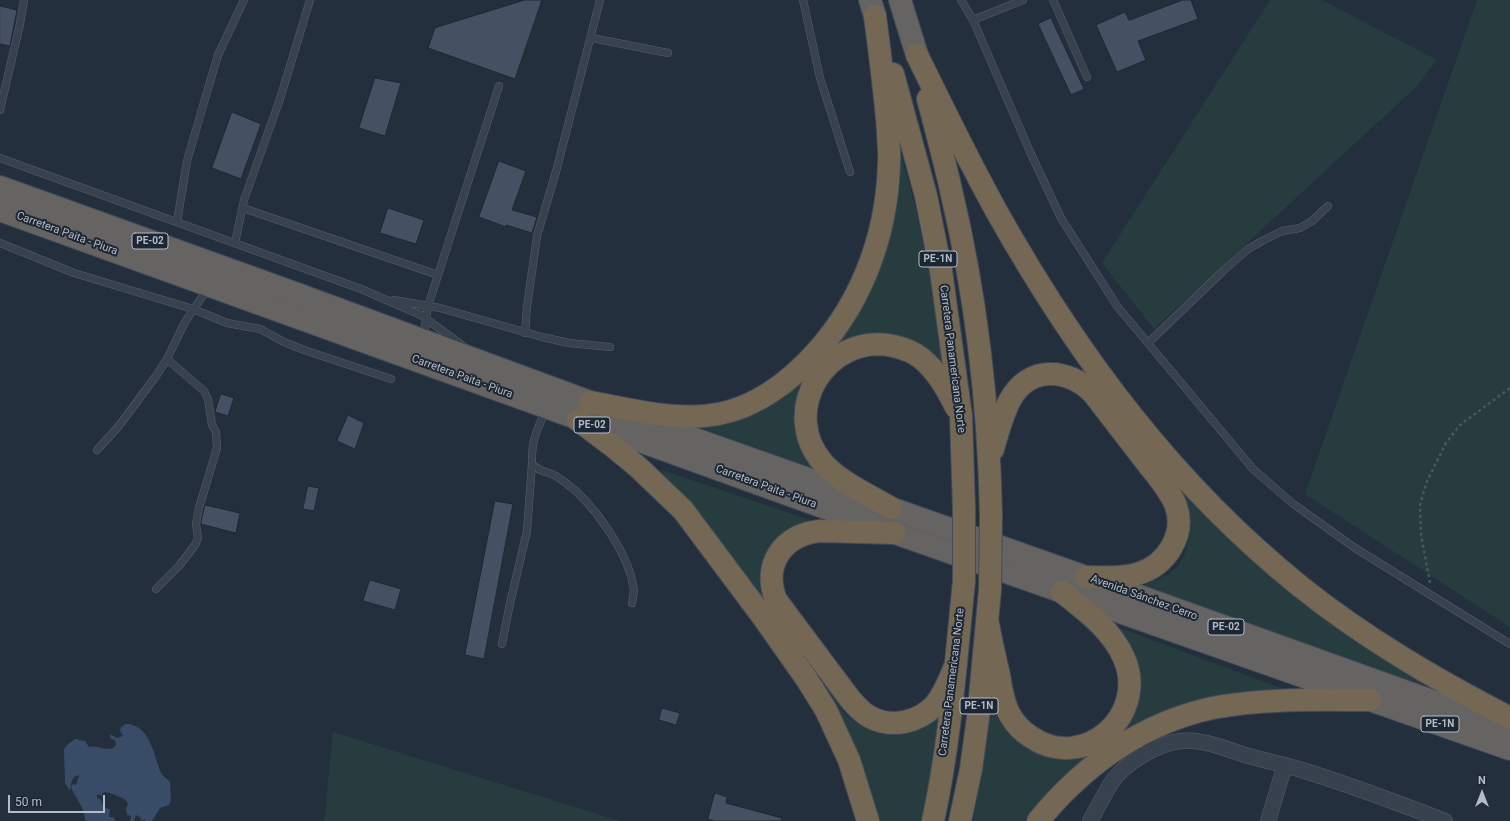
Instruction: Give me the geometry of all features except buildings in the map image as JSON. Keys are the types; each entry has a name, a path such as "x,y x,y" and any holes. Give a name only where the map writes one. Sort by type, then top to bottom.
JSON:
{"highway":[{"name":"PE-1N","path":"900,0 917,55 952,191 966,266 981,367 990,460 991,516 988,624 972,762 960,821"},
{"path":"590,402 664,415 686,417 718,414 754,402 768,393 800,369 826,341 841,320 864,280 877,246 886,204 890,162 886,103 872,8"},
{"name":"Carretera Panamericana Norte","path":"872,8 902,105 926,196 941,271 961,416 964,509 964,581 956,664 939,794 933,821"},
{"path":"917,55 983,187 1045,292 1099,373 1138,424 1166,456 1211,505 1258,551 1327,607 1383,646 1436,679 1510,718"},
{"name":"Carretera Paita - Piura","path":"0,187 590,402 891,508"},
{"name":"Carretera Paita - Piura","path":"0,210 578,420 924,543"},
{"path":"891,508 842,480 823,463 812,448 807,430 806,413 810,394 821,372 832,360 845,352 858,347 868,345 886,345 905,350 920,358 935,372 961,416"},
{"path":"990,460 1004,415 1011,399 1017,390 1027,381 1037,376 1046,374 1065,375 1082,383 1093,393 1168,491 1176,506 1178,527 1174,542 1166,555 1152,567 1137,574 1128,576 1086,577"},
{"path":"578,420 638,467 683,510 763,617 806,678 826,710 849,760 868,821"},
{"name":"Avenida Sánchez Cerro","path":"891,508 1510,729"},
{"path":"895,533 820,531 810,532 796,537 785,545 776,558 772,572 772,586 776,600 850,699 862,712 875,719 884,722 901,723 924,714 941,696 956,664"},
{"name":"Avenida Sánchez Cerro","path":"924,543 1510,749"},
{"path":"988,624 1003,697 1014,722 1028,735 1050,746 1074,747 1089,744 1105,735 1113,728 1122,716 1129,693 1128,674 1124,657 1111,637 1088,612 1062,592"},
{"path":"1038,821 1060,795 1104,756 1138,735 1173,720 1194,713 1232,705 1307,700 1370,700"}],"street":[{"path":"1090,821 1115,777 1128,765 1144,754 1170,743 1195,741 1284,765 1374,794 1445,821"},
{"path":"1268,821 1284,765"}],"lane":[{"path":"0,110 20,24 24,0"},
{"path":"177,222 187,161 218,55 244,0"},
{"path":"234,243 243,208 280,99 310,0"},
{"path":"525,333 527,307 537,236 592,38 600,0"},
{"path":"803,0 820,78 850,172"},
{"path":"961,0 973,20 1031,154 1061,218 1117,306 1253,469 1292,503 1355,548 1510,644"},
{"path":"973,20 1023,0"},
{"path":"1053,0 1087,77"},
{"path":"592,38 668,53"},
{"path":"424,341 428,306 499,86"},
{"path":"0,158 361,289 421,315 489,365"},
{"path":"1148,343 1248,249 1282,231 1300,228 1312,221 1328,206"},
{"path":"243,208 438,275"},
{"path":"0,243 74,273 193,310 227,323 260,329 284,342 304,350 391,379"},
{"path":"97,450 118,427 167,359 185,322 210,286"},
{"path":"382,298 440,308 525,333 570,343 610,347"},
{"path":"156,589 179,566 195,545 198,538 196,524 199,508 217,448 216,432 212,425 208,399 204,391 167,359"},
{"path":"502,644 526,531 532,464 532,445 536,430 547,408"},
{"path":"532,464 536,469 555,476 580,494 593,509 625,559 634,585 632,603"}],"path":[{"path":"1432,595 1421,535 1420,505 1427,482 1446,442 1460,425 1510,388"}],"green space":[{"path":"1270,0 1322,0 1437,60 1416,87 1154,329 1102,263"},
{"path":"1477,0 1510,0 1510,627 1305,494"},
{"path":"896,136 916,210 929,269 945,376 931,358 827,350 847,323"},
{"path":"812,368 821,471 690,424"},
{"path":"1160,464 1409,672 1432,688 1140,587 1169,574 1178,566 1184,556 1187,545 1187,520"},
{"path":"662,470 813,521 800,524 782,536 783,627 663,478"},
{"path":"1109,624 1297,694 1119,735 1138,671 1131,651"},
{"path":"796,644 846,715 873,731 894,735 914,731 927,723 943,704 930,784 922,821 874,821"},
{"path":"992,700 996,714 1008,734 1030,748 1101,747 1057,785 1025,821 973,821"},
{"path":"333,732 620,821 324,821"}],"water":[{"path":"126,724 134,725 141,729 150,742 161,773 170,782 171,800 169,805 160,808 152,821 145,821 145,819 141,821 141,818 136,815 134,821 130,821 131,816 127,815 126,809 128,804 126,800 104,792 101,796 98,794 97,798 100,799 104,807 110,809 109,817 113,817 116,821 86,821 83,810 71,786 73,784 76,785 79,775 74,777 71,783 70,791 65,783 64,749 75,739 85,741 89,747 107,749 113,748 116,745 115,740 111,739 110,734 117,738 123,736 120,731 121,727"}]}
